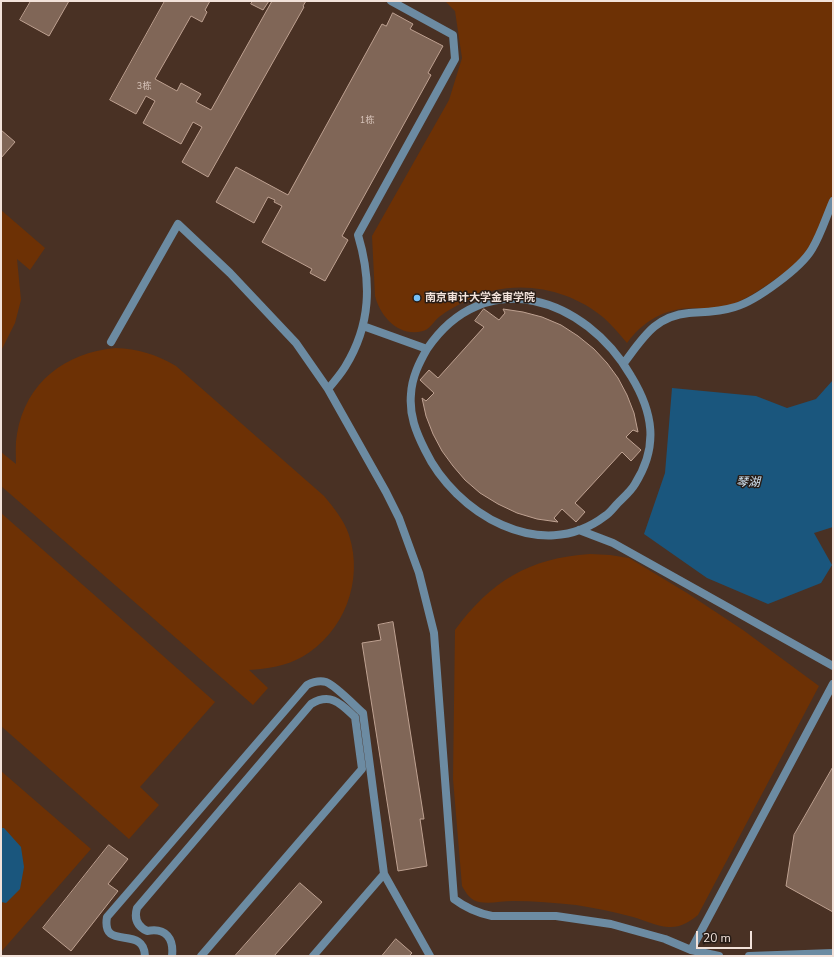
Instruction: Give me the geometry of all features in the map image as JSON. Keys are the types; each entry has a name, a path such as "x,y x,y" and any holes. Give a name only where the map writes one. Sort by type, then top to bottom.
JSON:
{"lane":[{"path":"328,389 344,369 352,355 363,326 368,291 367,272 364,253 358,235 455,59 453,35 391,1"},
{"path":"624,363 652,328 662,321 674,316 689,313 712,312 736,307 777,283 797,267 812,249 833,201"},
{"path":"111,342 178,224 230,273 296,343 328,389 386,492 409,546 427,603 434,633 454,899 472,911 482,914 492,916 556,916 583,919 638,930 691,950 719,956"},
{"path":"499,300 528,300 546,304 564,311 580,320 597,333 624,363 641,393 646,406 650,433 649,448 641,474 634,486 606,516 593,524 579,530 549,536 532,535 516,531 500,524 472,507 447,485 429,460 417,434 412,415 411,393 413,378 418,364 427,349 436,336 457,316 470,308 499,300"},
{"path":"363,326 427,349"},
{"path":"579,530 613,543 833,666"},
{"path":"145,956 144,949 138,941 128,937 123,939 113,935 107,928 107,917 307,685 319,681 330,684 363,713 384,874 430,956"},
{"path":"691,950 833,684"},
{"path":"172,956 173,944 166,934 157,930 147,931 139,925 136,914 137,908 311,704 317,700 324,699 337,701 356,717 362,769 201,956"},
{"path":"314,956 384,874"},
{"path":"749,956 833,953"}],"shaded area":[{"path":"445,1 833,1 833,208 828,220 817,238 797,264 754,293 738,302 712,310 696,308 674,310 664,313 640,328 627,343 604,318 590,307 574,299 556,293 520,287 485,293 468,300 442,314 423,331 406,331 392,324 381,311 375,296 372,236 449,100 462,58 455,11"},
{"path":"1,210 45,248 30,270 17,259 21,300 15,323 1,351"},
{"path":"115,348 147,353 176,366 324,496 338,514 349,535 353,552 354,570 352,587 347,604 339,620 317,647 302,657 290,663 263,669 249,670 268,688 253,705 1,486 1,452 16,464 16,438 22,416 29,399 39,385 51,373 80,356"},
{"path":"1,513 215,702 140,787 159,805 129,839 1,726"},
{"path":"590,554 629,558 687,593 743,630 819,686 698,915 688,922 676,927 664,926 619,913 576,905 521,901 479,902 471,898 462,886 453,779 455,630 483,598 497,585 513,575 548,561 568,556"},
{"path":"1,771 91,849 1,952"}],"water":[{"name":"琴湖","path":"833,380 833,527 814,533 832,565 821,583 768,604 707,578 644,534 665,473 672,388 756,396 787,408 816,399"},
{"path":"1,828 4,828 21,847 24,867 20,889 6,903 1,902"}],"building":[{"path":"31,1 69,1 49,36 20,20"},
{"path":"165,1 210,1 205,10 207,12 202,22 191,16 155,79 177,91 181,83 201,94 196,102 211,110 272,1 306,1 208,177 182,162 202,127 193,122 181,144 143,123 155,101 146,96 136,114 110,100"},
{"path":"253,1 269,1 263,10 251,4"},
{"path":"393,13 413,24 410,29 443,46 428,73 431,75 342,236 348,240 325,281 310,273 312,269 262,242 282,206 274,202 275,200 268,197 254,223 216,202 236,167 288,195 382,24 386,26"},
{"path":"1,130 15,142 1,158"},
{"path":"484,309 499,320 505,313 503,309 542,317 561,325 594,349 618,378 627,395 634,413 638,432 633,430 626,437 641,450 631,461 622,452 575,503 585,512 576,522 562,509 554,518 558,522 537,519 517,513 480,493 465,480 453,466 442,451 433,434 426,416 422,398 426,401 434,393 420,380 429,370 438,378 484,327 475,321"},
{"path":"393,622 424,819 420,819 427,866 398,871 362,643 381,640 378,625"},
{"path":"833,767 833,912 786,886 794,835"},
{"path":"109,845 128,859 108,884 118,891 71,951 43,928"},
{"path":"300,883 322,902 274,956 235,956"},
{"path":"396,939 412,953 409,956 382,956"}],"place":[{"name":"南京审计大学金审学院","path":"417,298"}]}
